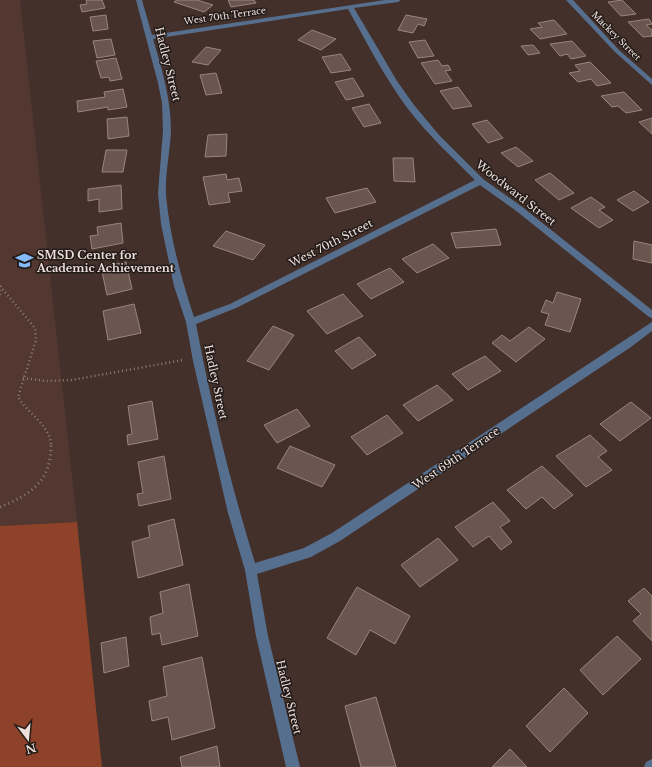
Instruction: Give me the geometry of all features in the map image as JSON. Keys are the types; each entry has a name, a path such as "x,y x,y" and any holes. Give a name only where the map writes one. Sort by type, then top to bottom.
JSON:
{"street":[{"name":"Hadley Street","path":"139,0 150,37 166,103 167,131 162,193 165,224 179,286 191,322 197,357 234,513 251,570 262,636 293,767"},
{"name":"West 70th Terrace","path":"150,37 398,0"},
{"name":"Mackey Street","path":"569,0 617,51 652,83"},
{"name":"Woodward Street","path":"350,7 393,81 411,108 436,137 480,181 518,208 652,315"},
{"name":"West 70th Street","path":"191,322 233,306 480,181"},
{"name":"West 69th Terrace","path":"251,570 307,553 336,538 628,344 652,326"}],"path":[{"path":"0,286 0,296"},
{"path":"0,286 35,328 36,340 18,397 23,407 50,435 51,453 48,472 33,490 12,503 0,507"},
{"path":"23,378 46,381 72,380 197,357"}],"shaded area":[{"name":"SMSD Center for Academic Achievement","path":"0,0 20,0 77,522 0,526"},
{"path":"77,522 102,767 0,767 0,526"}],"building":[{"path":"86,0 102,0 105,8 82,12 80,5 87,4"},
{"path":"177,0 197,0 213,5 204,12 174,2"},
{"path":"228,0 254,0 256,3 231,7"},
{"path":"622,0 636,14 621,16 608,2"},
{"path":"106,15 108,29 93,31 90,17"},
{"path":"406,15 427,19 424,26 418,24 413,33 398,30"},
{"path":"649,19 652,24 646,25 652,30 652,36 643,37 628,22"},
{"path":"554,20 567,34 540,39 530,29 542,27 538,23"},
{"path":"312,30 336,39 321,50 298,40"},
{"path":"111,39 115,55 97,58 93,41"},
{"path":"425,40 434,56 418,58 409,42"},
{"path":"572,41 586,56 571,59 567,54 560,56 550,44"},
{"path":"533,45 540,53 528,55 521,46"},
{"path":"206,47 221,50 208,65 192,62"},
{"path":"341,54 351,70 331,73 322,57"},
{"path":"116,58 122,79 110,81 109,77 101,78 96,61"},
{"path":"438,60 442,66 448,65 451,70 445,71 452,81 435,84 421,63"},
{"path":"590,62 611,83 597,86 591,79 578,82 569,73 580,71 575,65"},
{"path":"216,73 222,93 206,95 200,75"},
{"path":"353,78 364,96 346,100 335,82"},
{"path":"458,87 472,106 453,109 440,91"},
{"path":"123,89 127,107 108,110 108,107 78,112 77,101 105,97 104,92"},
{"path":"624,92 642,110 626,113 618,106 612,107 601,96"},
{"path":"369,104 381,123 364,127 352,108"},
{"path":"127,117 129,136 108,139 107,119"},
{"path":"652,118 652,134 639,122"},
{"path":"487,120 503,138 488,143 472,124"},
{"path":"227,134 226,156 205,157 208,135"},
{"path":"516,147 533,161 518,167 501,153"},
{"path":"106,150 127,150 123,172 102,172"},
{"path":"393,158 413,158 415,182 394,181"},
{"path":"550,173 574,193 559,200 535,180"},
{"path":"226,174 227,180 239,178 242,191 228,193 230,202 209,205 203,177"},
{"path":"121,185 122,209 99,212 99,199 88,201 88,189"},
{"path":"367,188 376,202 335,213 326,198"},
{"path":"634,191 649,202 633,211 617,200"},
{"path":"591,197 605,207 599,210 613,220 599,228 571,208"},
{"path":"121,223 123,243 92,249 90,236 98,235 97,227"},
{"path":"496,229 501,245 456,248 451,233"},
{"path":"226,231 265,245 253,260 213,246"},
{"path":"634,241 652,245 652,263 633,259"},
{"path":"433,244 449,258 417,273 402,259"},
{"path":"126,262 132,289 107,295 101,267"},
{"path":"390,268 404,282 371,299 357,284"},
{"path":"557,292 581,299 570,332 545,325 549,314 541,312 546,300 553,303"},
{"path":"343,294 363,316 327,334 307,311"},
{"path":"134,304 141,333 108,340 103,311"},
{"path":"273,326 294,335 269,370 247,361"},
{"path":"529,327 545,339 516,362 492,343 502,335 510,341"},
{"path":"359,337 376,355 352,369 335,351"},
{"path":"485,356 501,371 468,390 452,374"},
{"path":"437,385 453,400 418,421 403,405"},
{"path":"152,401 158,439 128,445 127,435 132,434 128,406"},
{"path":"631,402 651,418 620,441 600,424"},
{"path":"297,409 310,426 277,443 264,425"},
{"path":"387,415 403,433 367,455 351,437"},
{"path":"590,435 607,451 598,457 612,470 586,487 556,456"},
{"path":"290,446 335,465 322,487 277,468"},
{"path":"164,456 171,499 139,506 137,494 143,493 138,462"},
{"path":"542,466 573,495 554,509 542,497 526,509 507,490"},
{"path":"493,502 510,521 500,527 512,542 501,550 489,536 473,547 455,527"},
{"path":"174,519 183,565 138,578 132,542 150,537 148,526"},
{"path":"438,538 458,560 420,587 401,565"},
{"path":"189,584 198,636 162,645 160,633 152,635 150,617 163,613 160,592"},
{"path":"357,587 410,616 395,644 370,630 356,655 327,638"},
{"path":"644,588 652,596 652,641 633,621 641,614 628,601"},
{"path":"617,636 641,659 603,695 580,670"},
{"path":"126,637 129,666 104,673 101,643"},
{"path":"202,657 215,728 172,740 168,717 152,721 149,701 167,696 163,667"},
{"path":"564,688 588,713 550,752 526,726"},
{"path":"376,697 396,767 361,767 345,706"},
{"path":"217,746 220,767 182,767 180,757"},
{"path":"510,749 527,767 492,767"}],"place":[{"name":"SMSD Center for Academic Achievement","path":"24,261"}]}
